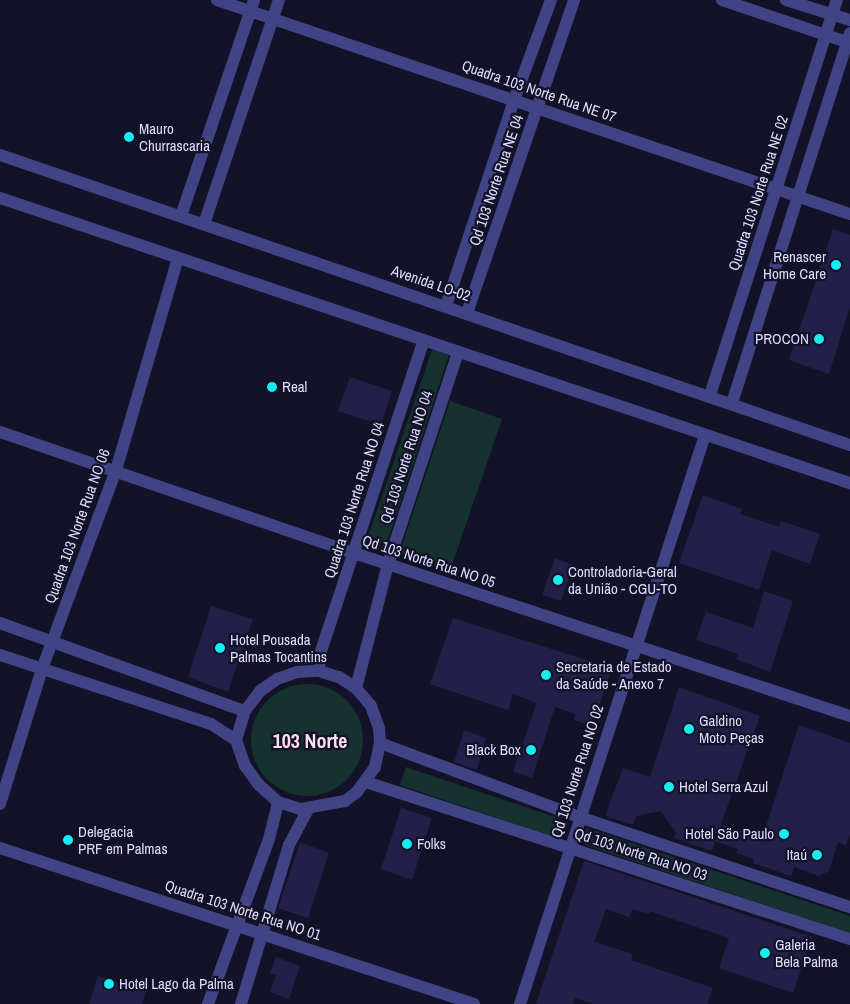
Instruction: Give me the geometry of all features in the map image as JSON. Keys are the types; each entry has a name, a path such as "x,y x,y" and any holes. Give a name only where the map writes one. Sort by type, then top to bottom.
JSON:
{"street":[{"name":"Quadra 103 Norte Rua NE 07","path":"217,0 253,5 273,17 799,195 850,214"},
{"path":"204,224 278,0"},
{"path":"446,306 514,100 551,0"},
{"name":"Qd 103 Norte Rua NE 04","path":"467,313 574,0"},
{"path":"722,0 827,36 849,40 732,403"},
{"path":"786,0 850,20"},
{"name":"Quadra 103 Norte Rua NE 02","path":"710,396 775,188 827,36 837,0"},
{"path":"181,216 253,5"},
{"name":"Avenida LO-02","path":"0,155 732,403 850,445"},
{"path":"0,198 850,483"},
{"name":"Quadra 103 Norte Rua NO 06","path":"0,804 42,669 116,470 178,258"},
{"name":"Quadra 103 Norte Rua NO 04","path":"319,671 320,654 424,340"},
{"name":"Qd 103 Norte Rua NO 04","path":"356,688 388,564 458,352"},
{"name":"Qd 103 Norte Rua NO 05","path":"0,432 116,470 354,553 850,716"},
{"name":"Qd 103 Norte Rua NO 02","path":"520,1004 568,847 705,435"},
{"path":"0,622 245,711"},
{"path":"0,655 211,724 236,740"},
{"path":"319,671 339,677 356,688 371,706 380,743 375,766 366,782 344,801 308,810 278,802 245,766 236,740 245,711 260,692 277,679 297,672 319,671"},
{"name":"Qd 103 Norte Rua NO 03","path":"380,743 579,817 850,907"},
{"name":"Qd 103 Norte Rua NO 03","path":"366,782 850,938"},
{"path":"208,1004 270,839 278,802"},
{"path":"241,1004 289,845 308,810"},
{"name":"Quadra 103 Norte Rua NO 01","path":"0,848 474,1004"}],"green space":[{"path":"433,347 450,352 386,546 367,540"},
{"path":"450,401 502,419 450,571 399,554"},
{"path":"307,684 329,688 347,700 359,718 363,740 359,762 347,780 329,792 307,796 285,792 267,780 255,762 251,740 255,718 267,700 285,688"},
{"path":"406,767 561,819 557,838 400,785"},
{"path":"587,828 850,916 850,933 582,844"}],"building":[{"path":"833,229 850,235 850,307 829,374 789,360"},
{"path":"350,377 392,391 381,425 338,411"},
{"path":"703,495 742,509 740,514 779,527 781,521 820,534 810,564 772,550 759,590 679,563"},
{"name":"Controladoria-Geral da União - CGU-TO","path":"555,558 573,565 561,601 542,595"},
{"path":"764,591 793,601 770,672 736,659 738,654 696,640 706,612 753,628"},
{"name":"Hotel Pousada Palmas Tocantins","path":"211,606 253,619 228,692 188,677"},
{"path":"453,618 612,668 592,726 574,720 576,714 555,707 532,778 513,771 537,703 513,694 508,710 430,684"},
{"path":"679,687 760,716 721,824 743,832 762,838 799,725 850,743 850,834 846,845 838,842 829,871 819,876 794,867 791,876 753,863 754,859 736,853 738,849 715,841 712,851 674,838 676,833 661,811 636,816 633,825 605,816 623,768 650,777"},
{"path":"464,730 486,738 477,770 454,762"},
{"name":"Folks","path":"401,808 432,818 412,880 381,869"},
{"path":"300,842 329,853 308,918 278,908"},
{"path":"584,861 812,937 793,993 719,968 729,938 649,911 649,914 633,909 629,917 606,909 594,942 633,954 631,960 713,988 707,1004 593,1004 575,998 573,1004 536,1004"},
{"path":"276,957 300,966 289,999 270,992 276,975 270,973"},
{"name":"Hotel Lago da Palma","path":"98,976 146,991 142,1004 89,1004"}],"place":[{"name":"Mauro Churrascaria","path":"129,137"},
{"name":"Renascer Home Care","path":"836,265"},
{"name":"PROCON","path":"819,339"},
{"name":"Real","path":"272,387"},
{"name":"Controladoria-Geral da União - CGU-TO","path":"558,580"},
{"name":"Hotel Pousada Palmas Tocantins","path":"220,648"},
{"name":"Secretaria de Estado da Saúde - Anexo 7","path":"546,675"},
{"name":"Galdino Moto Peças","path":"689,729"},
{"name":"Black Box","path":"531,750"},
{"name":"Hotel Serra Azul","path":"669,787"},
{"name":"Hotel São Paulo","path":"784,834"},
{"name":"Delegacia PRF em Palmas","path":"68,840"},
{"name":"Folks","path":"407,844"},
{"name":"Itaú","path":"817,855"},
{"name":"Galeria Bela Palma","path":"765,953"},
{"name":"Hotel Lago da Palma","path":"109,984"}],"district":[{"name":"103 Norte","path":"310,740"}]}
